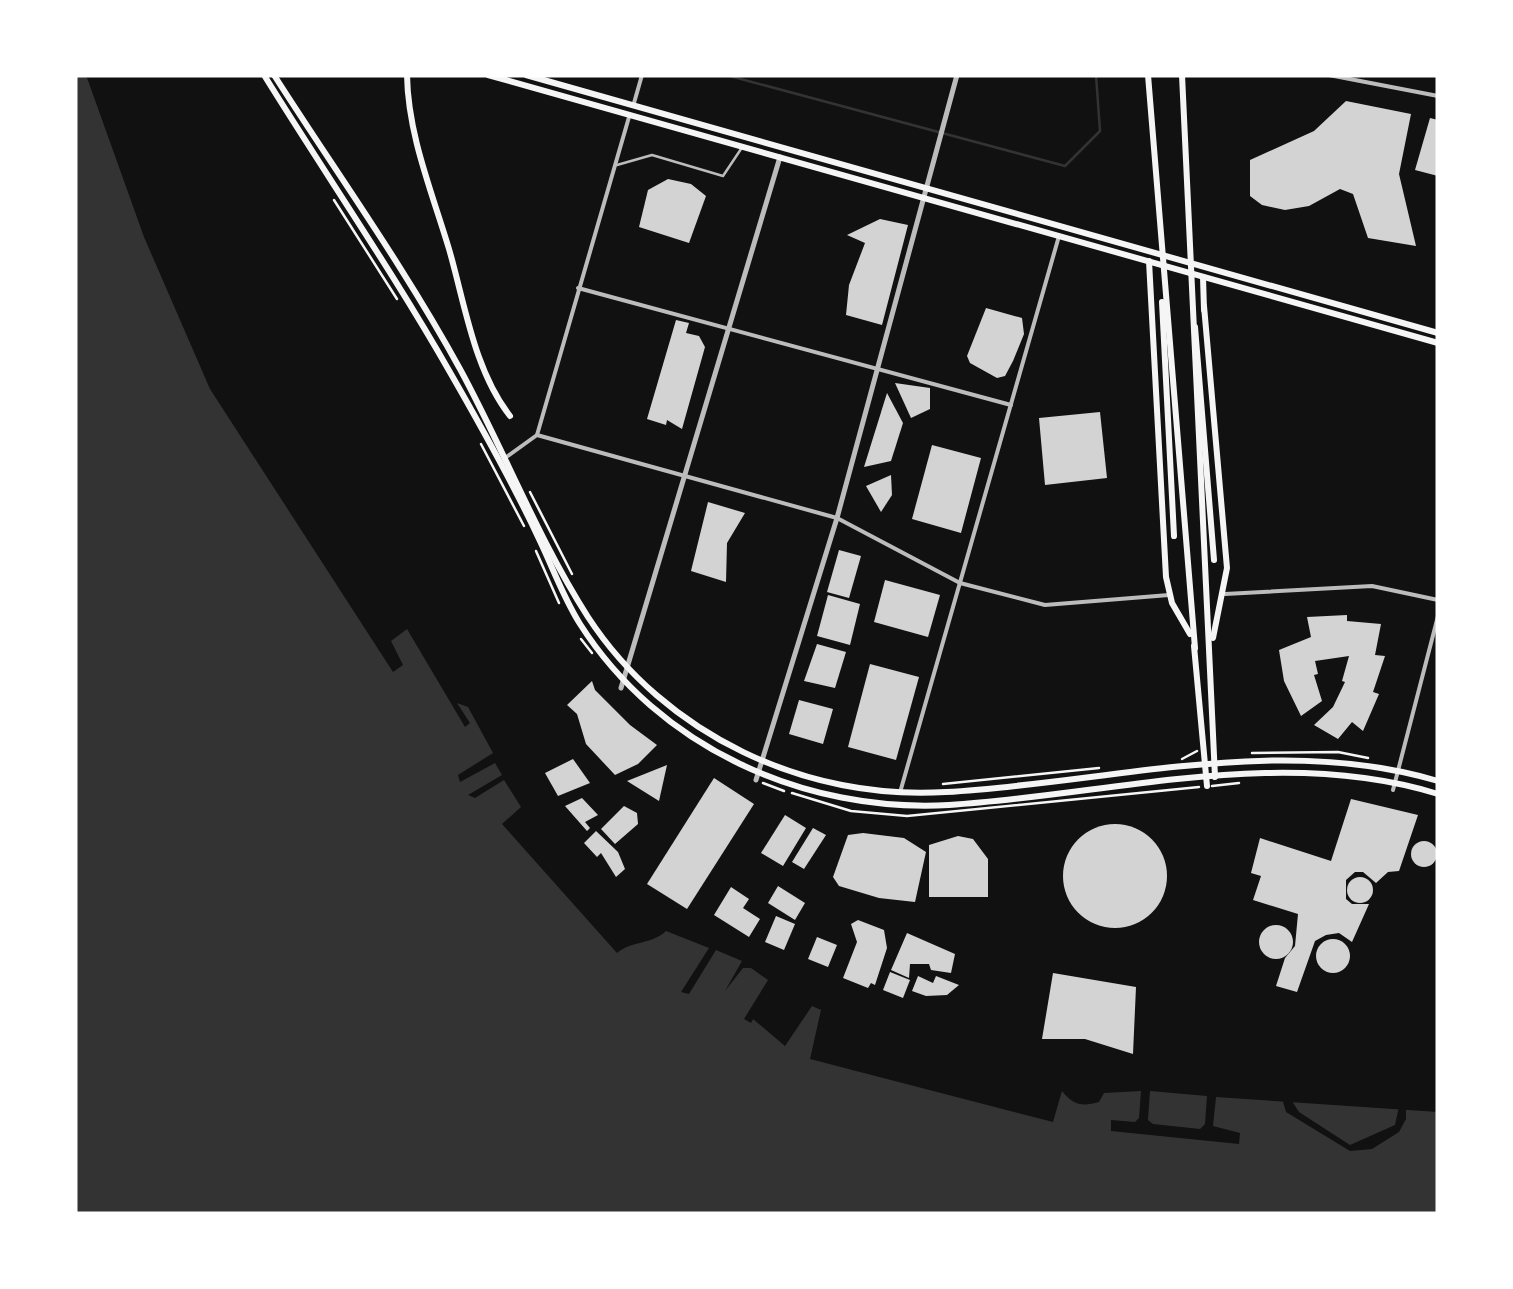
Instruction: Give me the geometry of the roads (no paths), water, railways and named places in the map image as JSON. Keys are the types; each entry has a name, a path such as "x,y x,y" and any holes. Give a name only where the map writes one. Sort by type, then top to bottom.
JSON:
{"main road":[{"path":"264,75 450,371 578,600 627,669 702,729 763,762 817,780 900,793 965,791 1304,759 1396,771 1438,781"},
{"path":"274,75 458,367 580,624 624,679 683,731 757,776 827,795 914,806 1315,772 1438,794"},
{"path":"407,75 416,140 478,349 494,394 510,416"},
{"path":"488,75 1438,343"},
{"path":"526,75 1438,333"},
{"path":"1148,75 1203,748 1210,765"},
{"path":"1182,75 1209,674 1209,780"},
{"path":"1149,261 1169,594 1195,648"},
{"path":"1203,277 1224,516 1225,594 1214,630 1209,674"},
{"path":"1160,333 1164,281"},
{"path":"1150,286 1160,333 1174,536"},
{"path":"1192,306 1200,356 1214,560"},
{"path":"1200,356 1204,306"}],"street":[{"path":"502,461 537,435 642,75"},
{"path":"757,776 838,518 957,75"},
{"path":"1329,75 1438,96"},
{"path":"622,688 780,157"},
{"path":"900,793 1059,236"},
{"path":"578,288 1011,405"},
{"path":"537,435 838,518 960,583 1045,606 1169,594"},
{"path":"1225,594 1372,586 1438,600"},
{"path":"1394,787 1438,616"}],"lane":[{"path":"615,166 652,155 722,176 742,147"}],"waterway":[{"path":"726,75 1065,166 1100,131 1096,75"}]}
